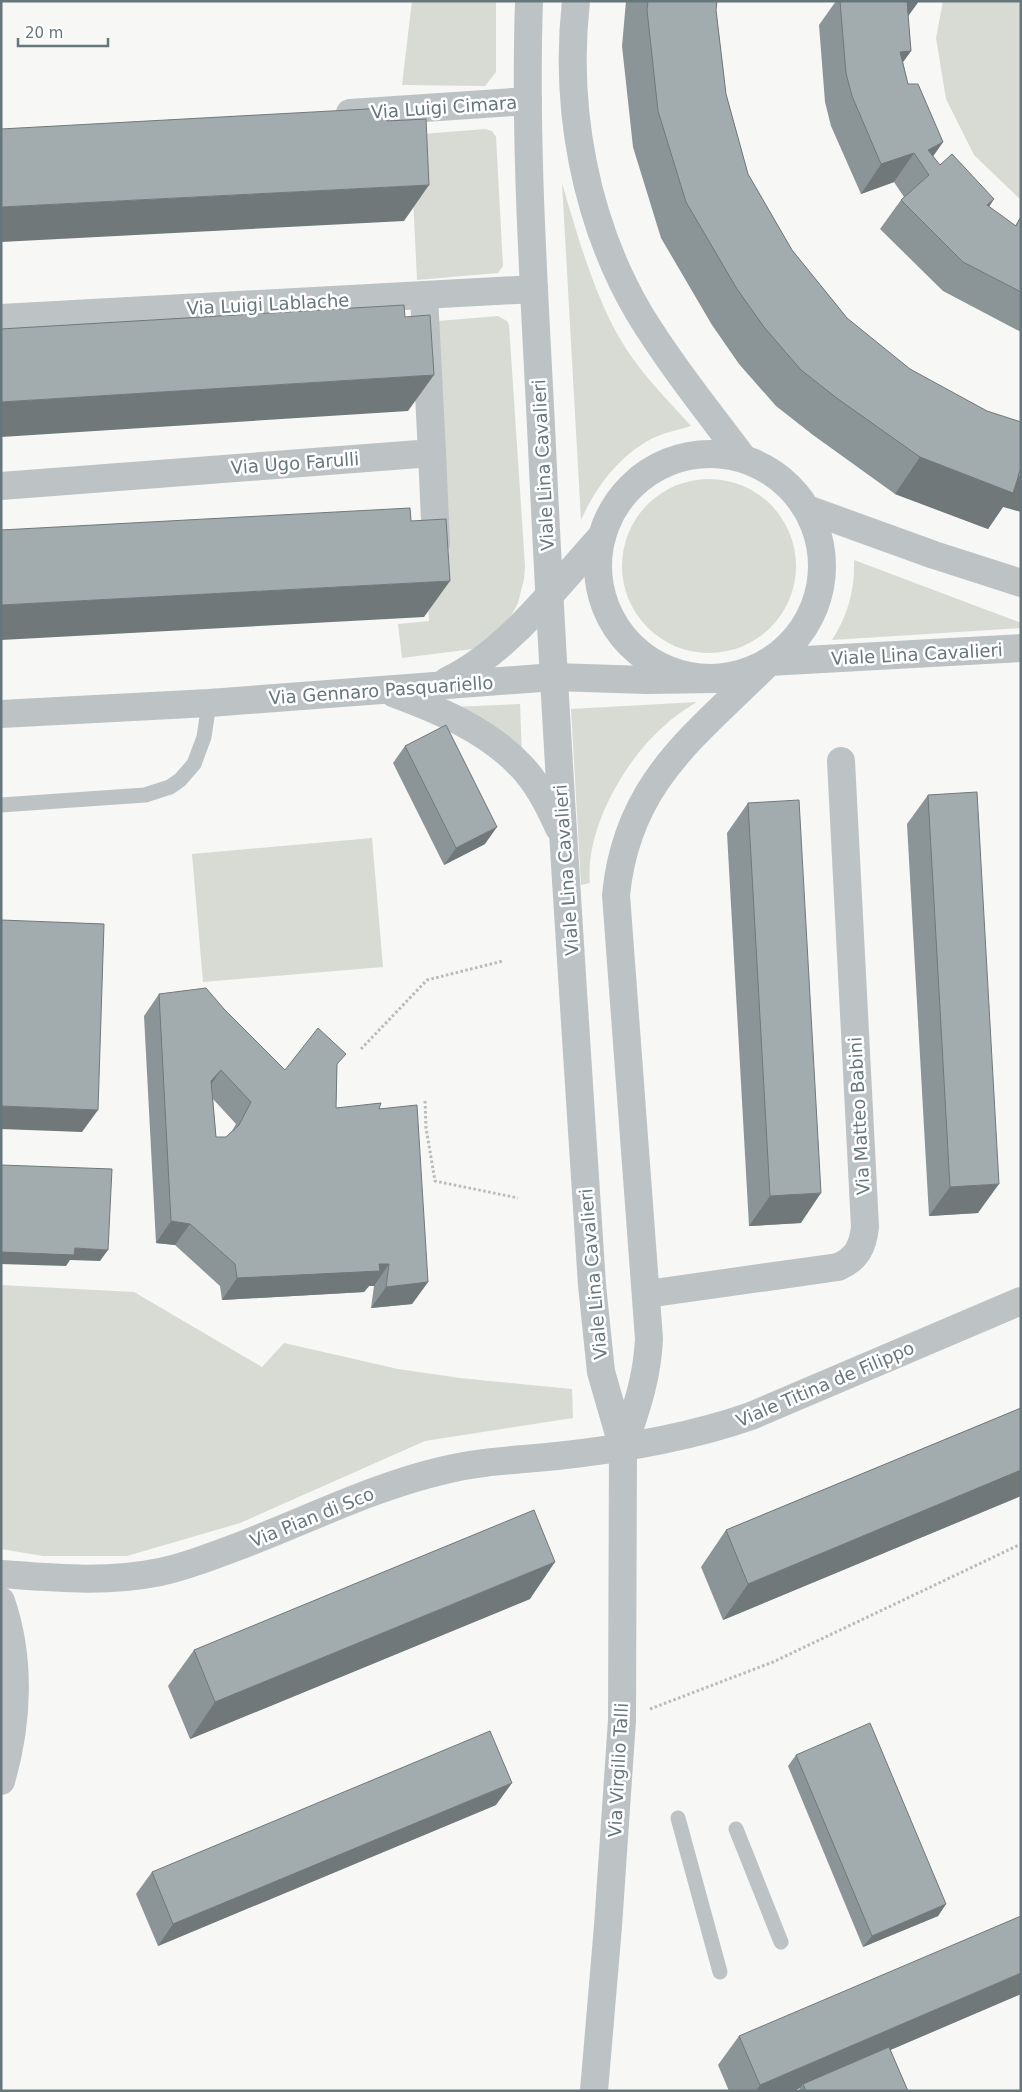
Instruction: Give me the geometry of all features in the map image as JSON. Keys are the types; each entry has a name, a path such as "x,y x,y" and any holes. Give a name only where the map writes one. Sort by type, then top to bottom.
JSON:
{"street":[{"name":"Viale Lina Cavalieri","path":"529,1 528,101 534,289 549,594 596,1340 604,1384 623,1448"},
{"path":"576,1 572,53 578,134 587,181 608,249 628,292 652,332 743,458"},
{"name":"Via Luigi Cimara","path":"329,114 528,101"},
{"name":"Via Luigi Lablache","path":"1,318 534,289"},
{"path":"424,296 436,542"},
{"name":"Via Ugo Farulli","path":"1,486 432,453"},
{"path":"623,1448 642,1395 650,1339 616,910 618,874 630,830 657,777 693,734 769,662 786,649 801,632 812,614 819,593 822,572 821,550 816,529 807,509 795,492 763,466 743,458 721,454 699,454 677,458 656,467 638,480 622,496 610,515 602,536 598,557 598,578 602,599 610,619 622,637 637,652 655,664 674,673 694,678 716,679 734,676 769,662"},
{"path":"807,509 864,528 934,555 1021,583"},
{"path":"440,685 476,665 509,638 602,536"},
{"name":"Viale Lina Cavalieri","path":"769,662 1021,648"},
{"name":"Via Gennaro Pasquariello","path":"1,714 209,703 554,676 646,680 716,679"},
{"path":"387,690 432,708 494,741 522,767 532,780 542,794 564,836"},
{"name":"Via Matteo Babini","path":"647,1294 838,1267 853,1258 862,1245 865,1227 841,761"},
{"name":"Viale Titina de Filippo","path":"623,1448 705,1430 750,1416 1021,1301"},
{"name":"Via Pian di Sco","path":"1,1574 99,1579 162,1572 205,1559 359,1497 417,1477 471,1464 623,1448"},
{"name":"Via Virgilio Talli","path":"594,2091 608,1926 622,1720 623,1448"},
{"path":"1,1601 9,1631 16,1682 13,1734 1,1781"}],"lane":[{"path":"1,805 145,795 170,787 180,780 194,764 204,737 209,703"},
{"path":"678,1818 720,1972"},
{"path":"736,1829 781,1942"}],"path":[{"path":"362,1049 427,980 503,961"},
{"path":"425,1101 426,1128 435,1181 518,1198"},
{"path":"622,1720 774,1662 1021,1544"}],"shaded area":[{"path":"412,1 496,1 496,72 485,86 402,85"},
{"path":"943,1 1021,1 1021,200 974,155 946,99 936,38"},
{"path":"485,129 492,131 496,137 503,266 498,273 417,280 410,135"},
{"path":"562,183 586,262 619,337 653,384 691,426 651,439 628,455 601,485 581,520"},
{"path":"498,316 507,321 509,325 525,566 518,603 506,625 473,649 402,658 398,624 429,621 426,564 449,563 438,321"},
{"path":"718,479 742,485 758,493 771,504 782,517 790,533 795,549 795,583 790,599 782,615 771,628 758,639 734,650 718,653 700,653 684,650 660,639 636,615 623,583 622,557 625,541 636,517 660,493 692,480"},
{"path":"854,560 1021,623 1021,628 832,640 846,612 852,592"},
{"path":"697,702 671,720 648,741 621,777 601,819 594,841 590,862 590,883 581,885 571,709"},
{"path":"520,704 522,755 452,707"},
{"path":"372,838 383,967 203,982 192,854"},
{"path":"1,1285 134,1292 262,1367 284,1343 398,1369 460,1378 572,1389 573,1418 425,1441 240,1523 127,1556 43,1556 1,1549"}],"building":[{"path":"648,1 717,1 716,10 726,94 748,174 792,250 847,318 910,369 987,411 1021,422 1021,468 1013,493 920,457 838,399 801,370 764,327 737,289 686,202 658,111 647,10"},
{"path":"840,1 907,1 911,51 900,52 908,84 918,84 943,142 928,150 940,165 952,154 994,199 987,205 1016,226 1021,218 1021,292 963,262 901,200 929,175 914,153 881,164 852,96 846,73"},
{"path":"386,108 387,121 426,119 429,185 1,207 1,129"},
{"path":"404,305 405,317 430,315 434,375 1,402 1,329"},
{"path":"410,508 411,521 446,519 450,581 1,605 1,530"},
{"path":"446,725 497,827 456,848 405,746"},
{"path":"977,792 999,1184 950,1187 928,795"},
{"path":"799,800 821,1193 770,1196 748,803"},
{"path":"1,920 104,924 98,1110 1,1106"},
{"path":"206,988 224,1009 285,1070 318,1028 346,1054 337,1064 336,1108 381,1103 379,1109 417,1105 428,1282 386,1287 389,1264 379,1264 380,1271 237,1278 235,1264 190,1224 171,1221 159,994","holes":["221,1070 251,1102 239,1125 226,1137 216,1137 211,1081"]},
{"path":"1,1165 112,1169 108,1250 75,1248 74,1255 1,1252"},
{"path":"1021,1408 1021,1470 748,1584 726,1530"},
{"path":"534,1510 555,1562 215,1702 194,1650"},
{"path":"870,1723 946,1904 872,1936 796,1755"},
{"path":"490,1731 512,1783 173,1924 152,1872"},
{"path":"1021,1916 1021,1973 760,2085 739,2036"},
{"path":"889,2047 908,2091 806,2091 803,2084"}]}
